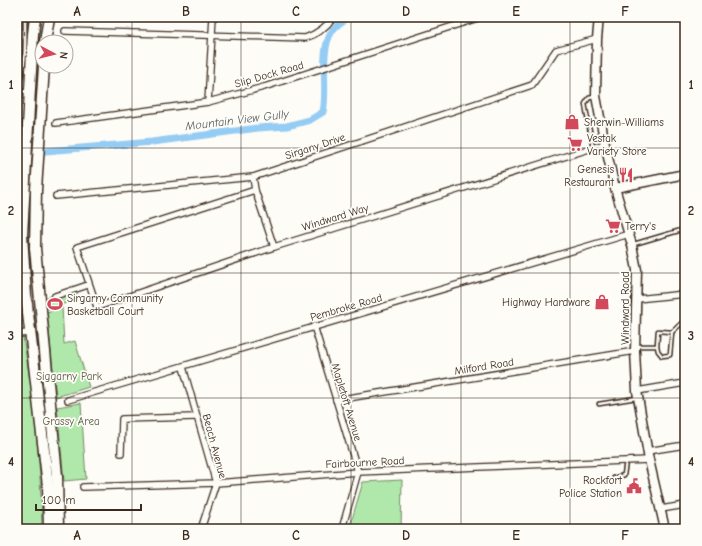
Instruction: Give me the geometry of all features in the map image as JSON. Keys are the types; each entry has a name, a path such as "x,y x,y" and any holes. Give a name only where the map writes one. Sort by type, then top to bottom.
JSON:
{"highway":[{"path":"35,17 22,235 30,333 48,486 49,529"},
{"path":"46,34 49,17"},
{"path":"43,74 36,190 35,248 57,476 58,529"}],"main road":[{"name":"Windward Road","path":"599,17 596,39 596,96 604,144 615,188 632,244 637,270 635,348 638,394 647,451 665,529"},
{"path":"615,188 685,174"}],"street":[{"path":"208,102 213,17"},
{"path":"65,31 212,34 305,38 315,34 327,26 333,17"},
{"name":"Slip Dock Road","path":"56,123 208,102 264,88 481,17"},
{"name":"Sirgany Drive","path":"56,196 253,177 532,85 556,50 596,39"},
{"name":"Windward Way","path":"88,285 97,307 274,247 604,144"},
{"path":"253,177 255,190 274,247"},
{"path":"55,296 88,285 77,247 255,190"},
{"name":"Pembroke Road","path":"68,400 629,234"},
{"path":"637,300 685,294"},
{"name":"Mapletoft Avenue","path":"314,326 358,472"},
{"path":"17,334 30,333"},
{"name":"Milford Road","path":"336,400 635,348"},
{"name":"Beach Avenue","path":"183,367 216,483 200,529"},
{"path":"638,394 685,383"},
{"path":"121,453 122,419 196,417"},
{"path":"647,451 685,445"},
{"name":"Fairbourne Road","path":"83,487 216,483 358,472 649,460"},
{"path":"342,529 358,472"},
{"path":"661,509 685,505"}],"lane":[{"path":"17,85 21,80 24,63 25,17"},
{"path":"17,90 30,92"},
{"path":"593,148 585,104 589,98 596,96"},
{"path":"632,244 685,229"},
{"path":"672,332 658,331 657,346 658,351 662,356 670,355 672,332 685,320"},
{"path":"635,348 657,346"},
{"path":"598,404 638,394"},
{"path":"614,478 624,475 626,461"}],"green space":[{"path":"20,164 17,226 17,167"},
{"path":"17,226 22,323 17,329"},
{"name":"Sirgarny Community Basketball Court","path":"76,289 78,299 48,309 47,297"},
{"name":"Siggarny Park","path":"62,307 64,344 75,341 89,387 56,397 47,312"},
{"name":"Siggarny Park","path":"17,337 23,337 34,409 42,529 22,529 17,421"},
{"name":"Grassy Area","path":"81,403 86,479 64,481 57,407"},
{"path":"402,480 401,529 349,529 363,482"}],"waterway":[{"name":"Mountain View Gully","path":"46,151 152,142 258,128 287,126 310,120 323,112 325,100 326,45 331,33 339,24 351,17"}],"place":[{"name":"Sherwin-Williams","path":"572,122"},
{"name":"Vestak Variety Store","path":"575,144"},
{"name":"Genesis Restaurant","path":"626,175"},
{"name":"Terry's","path":"613,226"},
{"name":"Highway Hardware","path":"602,302"},
{"name":"Sirgarny Community Basketball Court","path":"55,304"},
{"name":"Rockfort Police Station","path":"634,486"}]}
